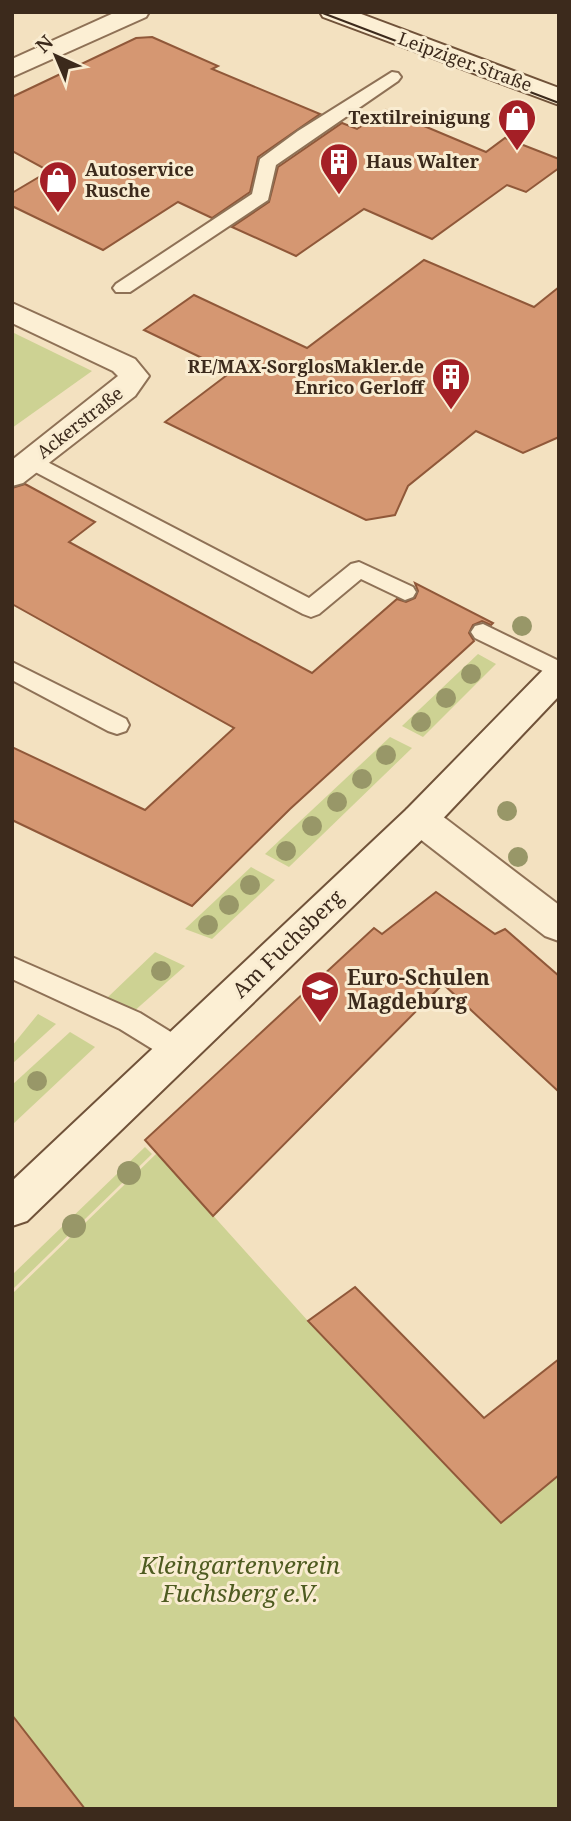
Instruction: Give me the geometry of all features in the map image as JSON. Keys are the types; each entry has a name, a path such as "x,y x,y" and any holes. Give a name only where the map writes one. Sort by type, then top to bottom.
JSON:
{"main road":[{"path":"12,69 137,12"},
{"name":"Leipziger Straße","path":"332,12 559,97"},
{"name":"Ackerstraße","path":"12,312 124,365 134,376 124,389 22,468"},
{"name":"Am Fuchsberg","path":"12,1208 420,819 559,672"},
{"path":"420,819 559,926"}],"lane":[{"path":"123,288 261,196 267,163 304,135 393,78"},
{"path":"22,468 311,609 359,569 405,592"},
{"path":"483,632 559,672"},
{"path":"12,670 117,725"},
{"path":"12,967 130,1021 177,1050"}],"green space":[{"path":"12,332 92,371 12,428"},
{"path":"478,654 496,664 423,737 402,726"},
{"path":"390,737 412,748 289,867 265,854"},
{"path":"251,867 275,880 212,939 185,929"},
{"path":"155,952 185,966 132,1013 107,998"},
{"path":"38,1014 56,1024 12,1064 12,1046"},
{"path":"70,1032 95,1047 12,1125 12,1085"},
{"path":"145,1147 152,1154 12,1290 12,1275"},
{"name":"Kleingartenverein Fuchsberg e.V.","path":"157,1153 308,1321 500,1523 559,1475 559,1809 85,1809 12,1715 12,1294"}],"building":[{"path":"152,37 218,66 212,69 320,114 258,157 250,192 212,218 178,202 103,250 12,206 12,193 49,171 12,151 12,97 136,38"},
{"path":"386,110 486,152 505,138 559,159 559,168 526,192 507,185 432,239 364,209 296,256 232,227 269,202 278,167 342,123 357,129"},
{"path":"424,260 534,307 559,287 559,437 523,453 476,431 408,486 395,515 366,520 165,422 231,372 144,330 194,295 307,348"},
{"path":"25,484 95,522 69,542 312,673 397,599 406,602 415,598 418,591 415,583 493,623 491,625 482,621 473,625 469,633 474,641 290,809 192,906 12,820 12,747 145,810 234,728 12,604 12,488"},
{"path":"436,892 495,934 505,929 559,976 559,1092 443,984 213,1216 145,1140 374,928 382,934"},
{"path":"355,1287 484,1418 559,1359 559,1475 501,1523 308,1321"},
{"path":"12,1715 85,1809 12,1809"}],"tram line":[{"path":"320,12 559,103"}],"place":[{"name":"Textilreinigung","path":"517,152"},
{"name":"Haus Walter","path":"339,196"},
{"name":"Autoservice Rusche","path":"58,214"},
{"name":"RE/MAX-SorglosMakler.de Enrico Gerloff","path":"451,411"},
{"name":"Euro-Schulen Magdeburg","path":"320,1024"}]}
